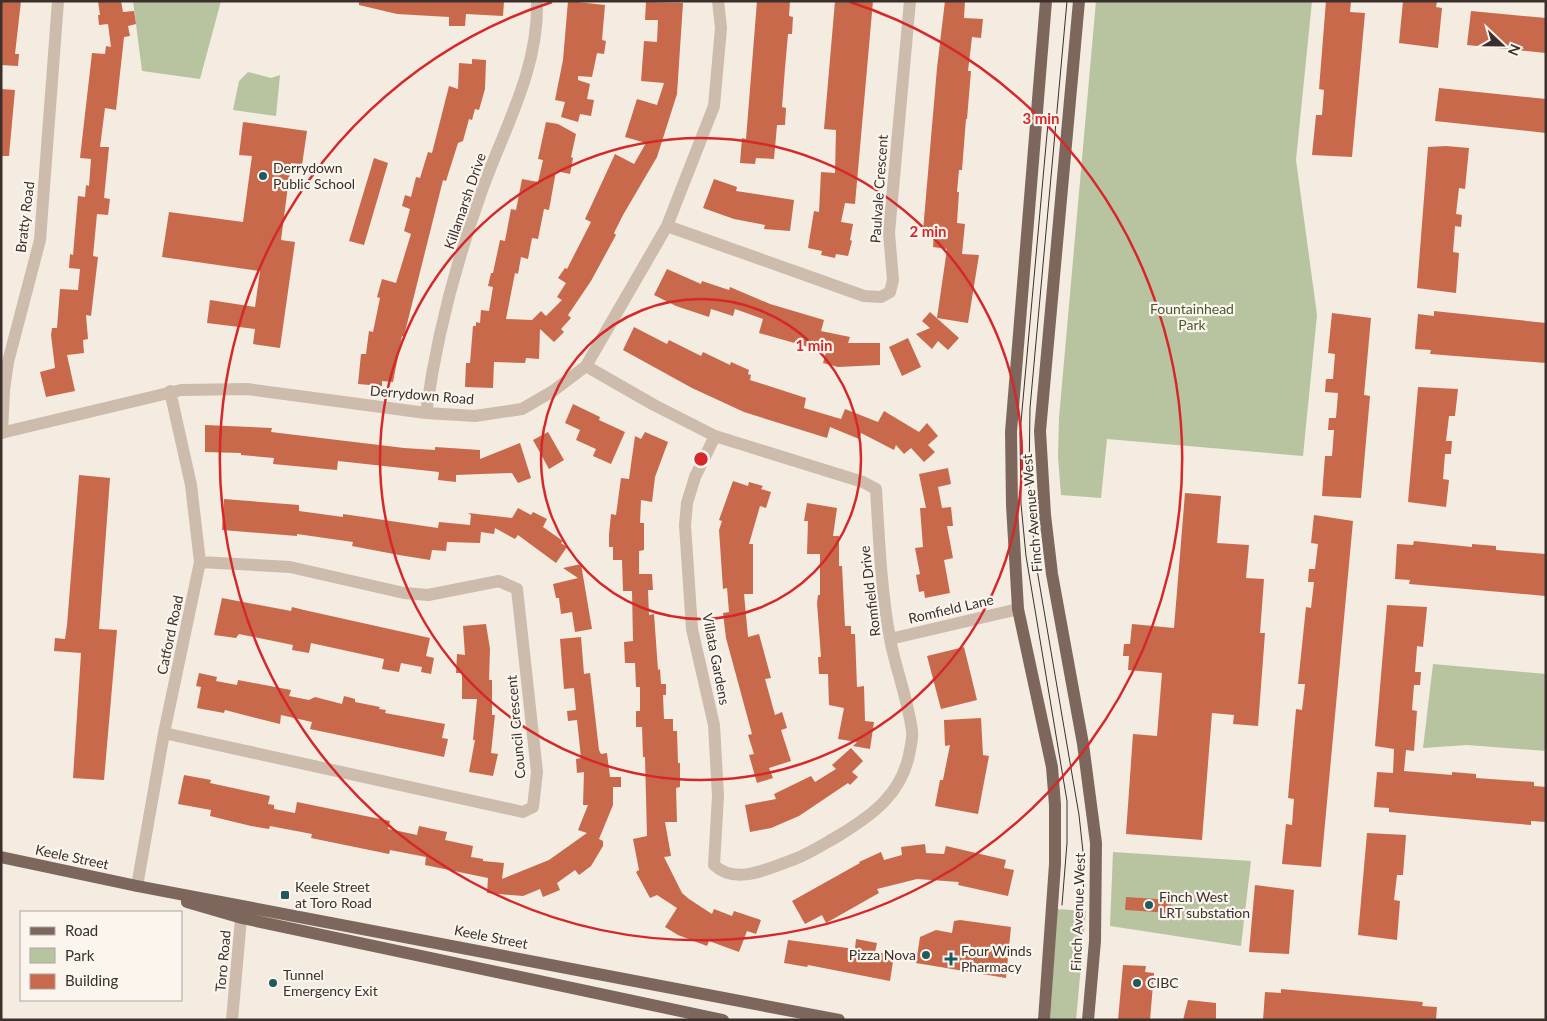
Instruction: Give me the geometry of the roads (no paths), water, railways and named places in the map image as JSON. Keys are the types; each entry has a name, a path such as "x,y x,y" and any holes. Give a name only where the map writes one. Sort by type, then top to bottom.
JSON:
{"main road":[{"name":"Finch Avenue West","path":"1044,1020 1055,864 1055,805 1050,758 1018,609 1012,505 1011,432 1046,1"},
{"name":"Finch Avenue West","path":"1079,1 1040,431 1045,515 1052,574 1083,744 1096,842 1095,942 1088,1020"},
{"name":"Keele Street","path":"1,858 137,886 839,1020"},
{"name":"Keele Street","path":"137,886 242,918 723,1020"}],"street":[{"name":"Bratty Road","path":"1,433 8,362 40,240 58,1"},
{"name":"Killamarsh Drive","path":"426,413 436,350 466,238 480,194 511,122 533,55 538,23 537,1"},
{"name":"Derrydown Road","path":"1,433 170,391 247,389 426,413 475,416 522,409 553,391 586,366 667,226 714,106 721,28 718,1"},
{"name":"Paulvale Crescent","path":"667,226 864,296 881,297 890,292 892,280 889,233 910,1"},
{"name":"Romfield Drive","path":"586,366 654,405 715,436 863,482 876,489 880,565 890,639 912,733 908,762 899,784 883,806 865,820 805,855 767,869 736,876 723,873 714,864"},
{"name":"Catford Road","path":"137,886 164,733 200,562 191,485 170,391"},
{"name":"Villata Gardens","path":"714,864 718,796 714,725 692,629 685,525 686,503 695,477 715,436"},
{"name":"Council Crescent","path":"164,733 523,812 533,807 537,772 517,589 499,581 428,595 404,593 290,567 200,562"},
{"name":"Romfield Lane","path":"890,639 1018,609"},
{"name":"Toro Road","path":"232,1020 242,905"}],"tram line":[{"path":"1067,1 1030,408 1029,479 1035,558 1079,815 1084,861 1083,906"},
{"path":"1048,123 1020,433 1021,504 1026,556 1067,801 1067,843 1062,905"}],"place":[{"name":"Derrydown Public School","path":"263,176"},
{"name":"Keele Street at Toro Road","path":"285,895"},
{"name":"Finch West LRT substation","path":"1149,905"},
{"name":"Pizza Nova","path":"926,955"},
{"name":"Four Winds Pharmacy","path":"951,959"},
{"name":"Tunnel Emergency Exit","path":"273,983"},
{"name":"CIBC","path":"1137,983"}],"park label":[{"name":"Fountainhead Park","path":"1192,318"}]}
